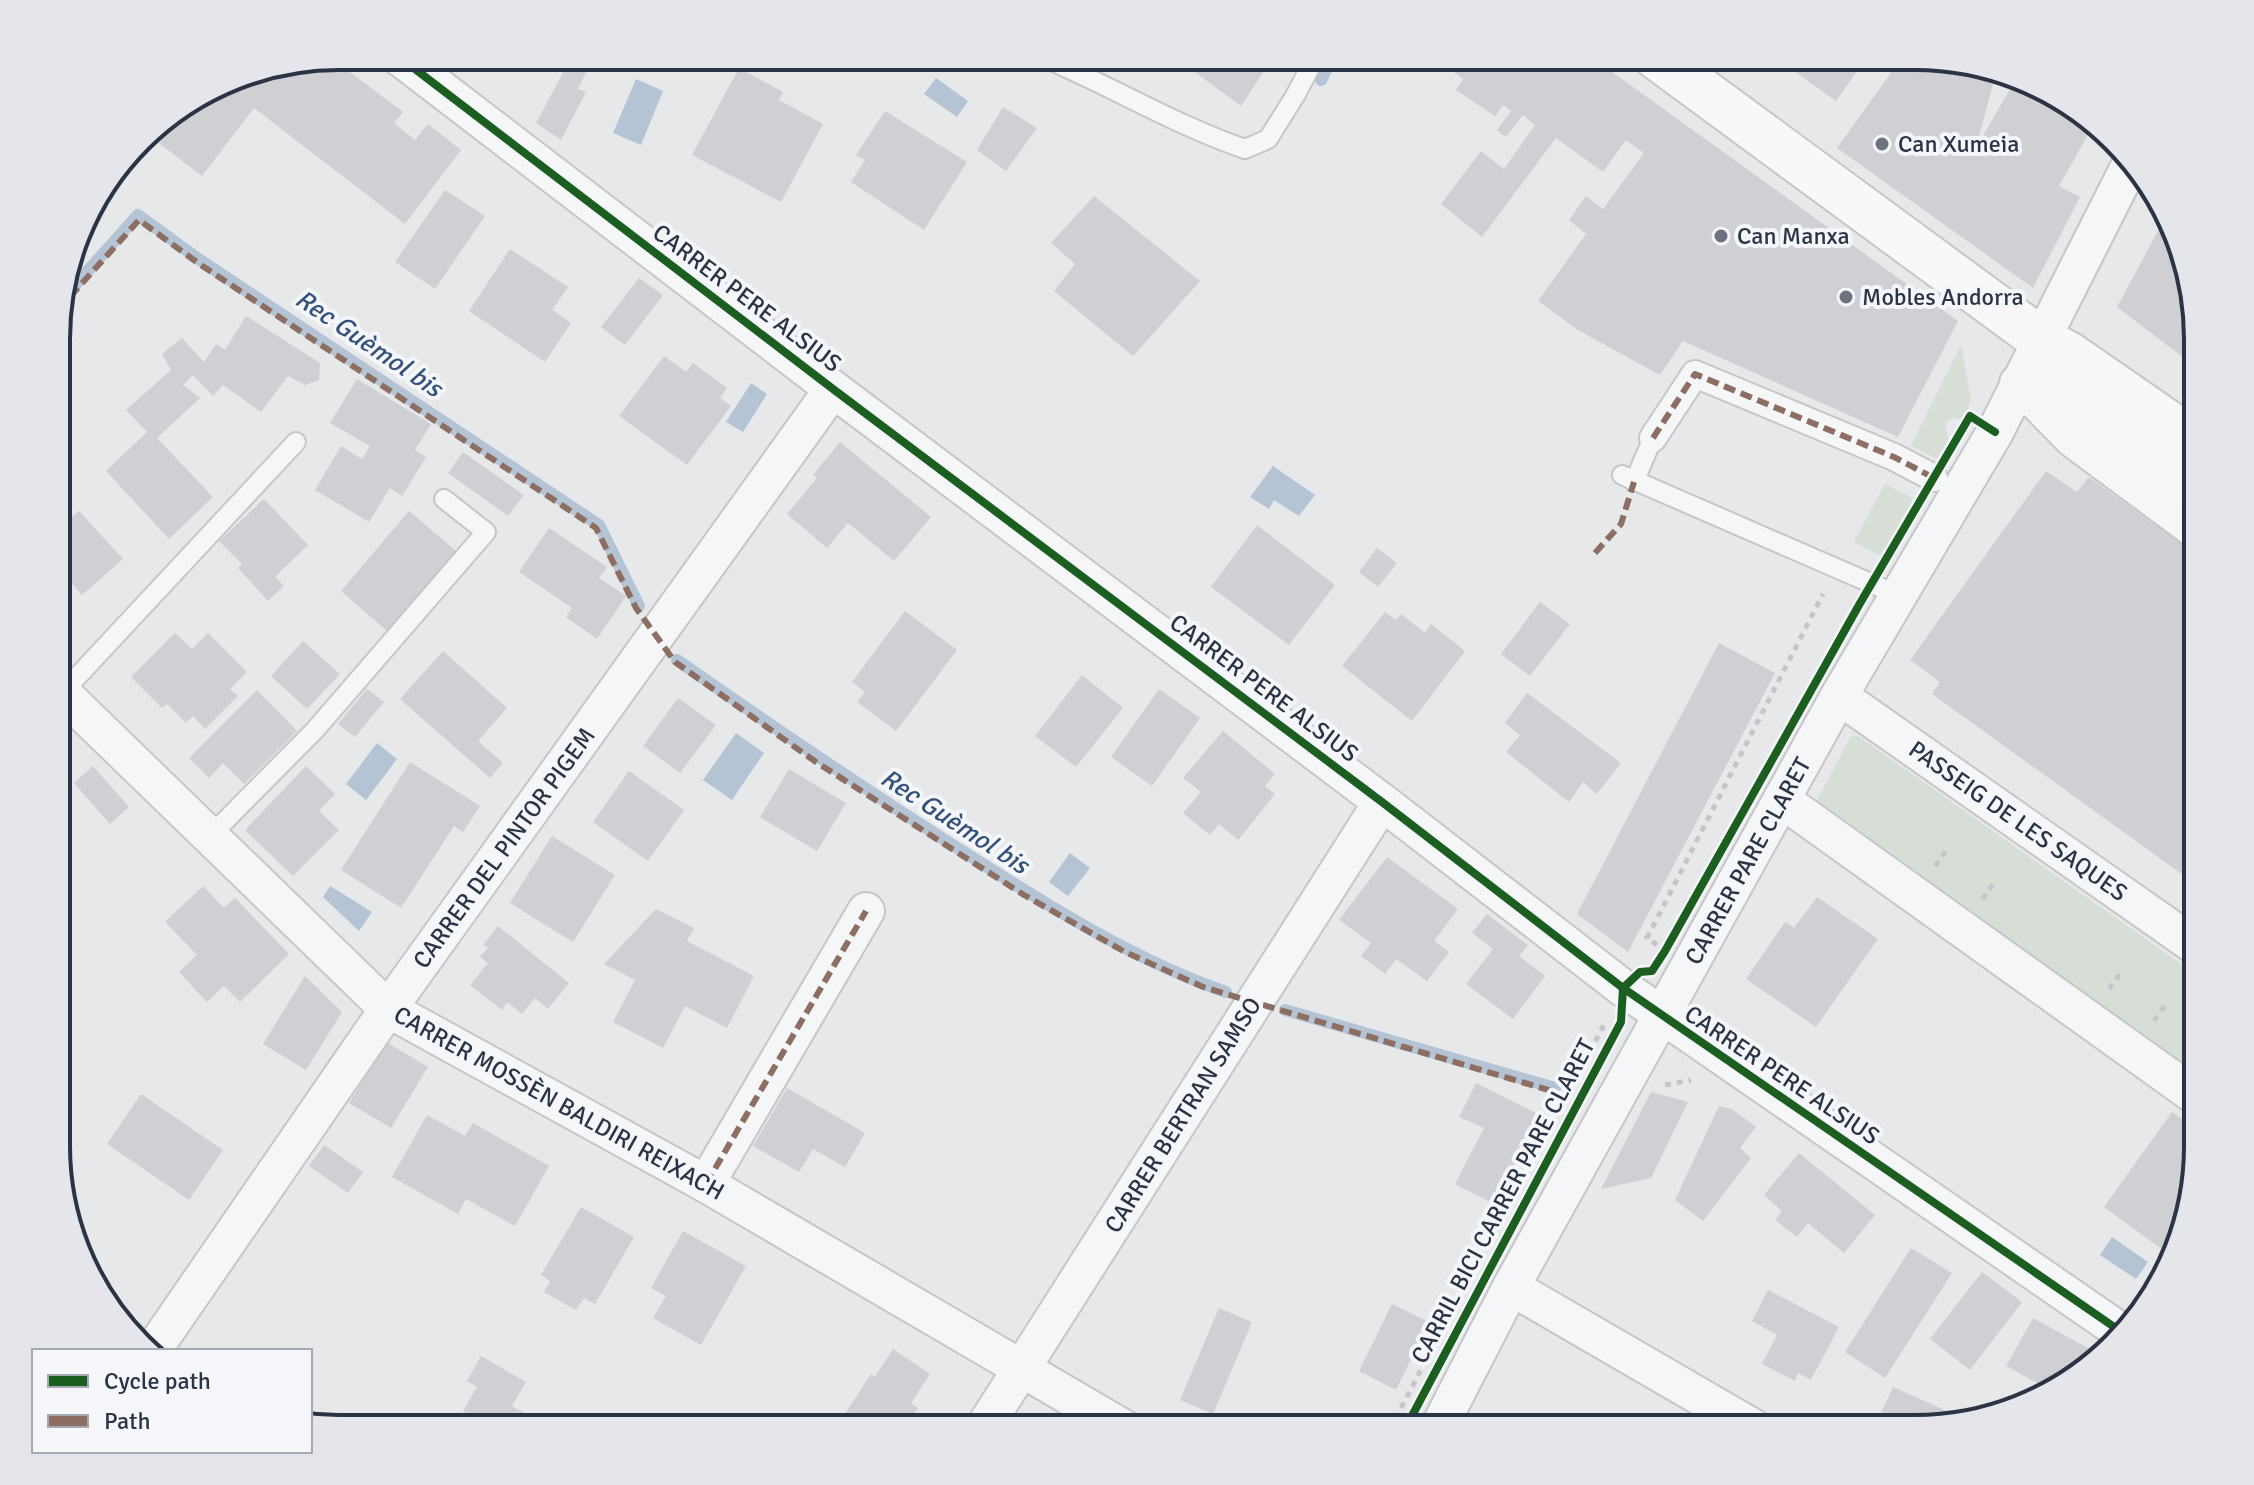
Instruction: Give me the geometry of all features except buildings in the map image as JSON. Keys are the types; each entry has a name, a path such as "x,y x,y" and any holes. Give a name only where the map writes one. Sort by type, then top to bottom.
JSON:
{"main road":[{"path":"1674,70 2040,339 2070,355 2183,433"},
{"path":"2040,339 2081,402 2183,475"}],"street":[{"name":"CARRER PERE ALSIUS","path":"418,71 1623,988 2113,1327"},
{"name":"CARRER PARE CLARET","path":"1446,1414 1511,1287 1839,696 1995,432 2126,173"},
{"path":"1653,438 1695,374 1894,457 1934,478"},
{"path":"2018,383 2102,398 2183,453"},
{"path":"2018,383 2073,439 2183,521"},
{"name":"CARRER DEL PINTOR PIGEM","path":"157,1344 388,1009 833,389"},
{"name":"PASSEIG DE LES SAQUES","path":"1839,696 2183,937"},
{"name":"CARRER MOSSÈN BALDIRI REIXACH","path":"70,701 388,1009 706,1184 1101,1415"},
{"path":"1782,800 2183,1087"},
{"name":"CARRER BERTRAN SAMSO","path":"992,1415 1382,802"},
{"path":"706,1184 866,911"},
{"path":"1511,1287 1730,1414"}],"lane":[{"path":"1075,71 1218,140 1245,149 1268,139 1308,70"},
{"path":"1653,438 1628,478 1898,595"},
{"path":"70,680 296,442"},
{"path":"210,836 315,730 486,532 444,499"}],"path":[{"path":"1665,951 1647,938 1837,568"},
{"path":"1492,1236 1623,988"},
{"path":"1398,1414 1448,1318"}],"shaded area":[{"path":"1961,345 1971,400 1963,419 1953,418 1945,423 1949,441 1939,460 1911,446"},
{"path":"1885,484 1913,498 1883,557 1854,542"},
{"path":"1851,736 1858,736 2183,965 2183,1069 1819,810 1816,802"}],"water":[{"path":"936,78 968,101 957,117 924,94"},
{"path":"636,79 663,91 641,145 613,133"},
{"path":"751,383 767,394 743,432 726,422"},
{"path":"1273,466 1315,495 1299,516 1274,500 1269,509 1250,497"},
{"path":"736,733 764,753 732,800 703,780"},
{"path":"377,743 397,759 366,800 346,784"},
{"path":"1070,853 1090,868 1068,896 1049,882"},
{"path":"330,886 372,912 359,931 323,897"},
{"path":"2112,1237 2148,1262 2136,1279 2100,1255"}],"waterway":[{"path":"1321,80 1326,70"},
{"name":"Rec Guèmol bis","path":"76,284 138,215 200,260 599,525 639,606"},
{"name":"Rec Guèmol bis","path":"677,660 888,803 1056,909 1156,963 1226,992"},
{"name":"Rec Guèmol bis","path":"1285,1010 1555,1088"}],"marked path":[{"path":"74,292 139,220 198,263 596,528 636,608 675,662 816,762 1024,895 1125,952 1203,987 1555,1092 1565,1098"},
{"path":"1653,438 1695,374 1894,457 1934,478"},
{"path":"1595,553 1621,524 1634,482"},
{"path":"706,1184 866,911"}],"cycle path":[{"path":"418,71 1623,988 2113,1327"},
{"name":"CARRIL BICI CARRER PARE CLARET","path":"1413,1414 1621,1022 1623,988 1640,972 1652,971 1665,951 1859,605 1970,416 1995,432"}],"place":[{"name":"Can Xumeia","path":"1882,144"},
{"name":"Can Manxa","path":"1721,236"},
{"name":"Mobles Andorra","path":"1846,297"}]}
